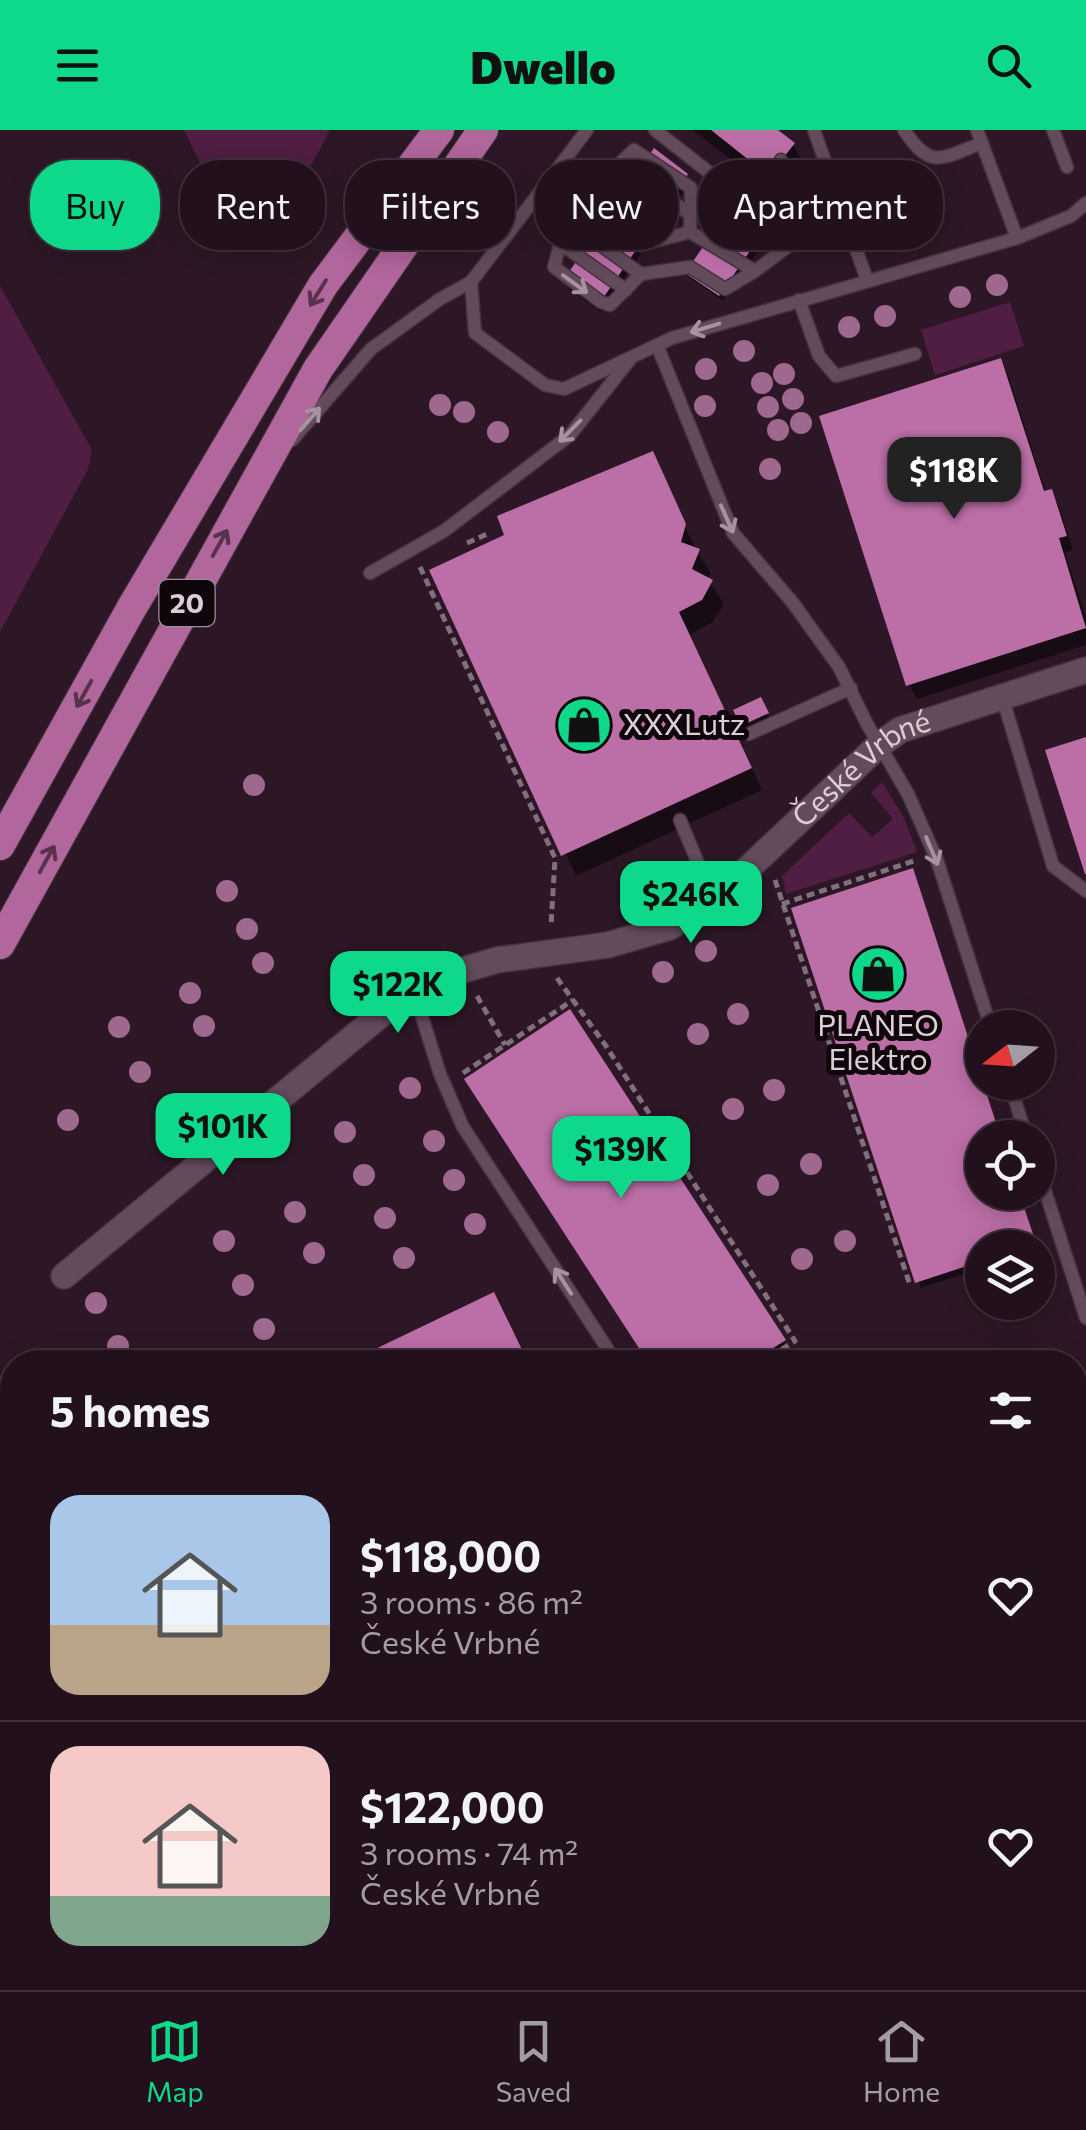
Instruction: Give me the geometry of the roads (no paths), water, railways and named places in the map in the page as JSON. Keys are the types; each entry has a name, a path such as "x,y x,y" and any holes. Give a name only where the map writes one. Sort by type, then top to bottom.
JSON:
{"main road":[{"name":"20","path":"0,845 132,608 322,284 438,130"},
{"name":"20","path":"0,944 318,370 483,130"}],"street":[{"name":"České Vrbné","path":"64,1276 414,988 497,960 608,944 670,927 720,894 879,745 900,730 1086,670"}],"lane":[{"path":"564,160 587,130"},
{"path":"655,130 698,164"},
{"path":"814,130 825,160"},
{"path":"904,130 918,152 939,159 979,136 1017,238"},
{"path":"1053,130 1067,167"},
{"path":"624,160 634,150 652,160"},
{"path":"678,179 691,188 690,232"},
{"path":"247,494 371,349 440,298 471,282 535,199"},
{"path":"471,282 475,333 545,385 564,388 657,345 1017,238 1071,216 1086,203"},
{"path":"678,206 690,214"},
{"path":"1071,216 1086,219"},
{"path":"678,235 690,232 756,271"},
{"path":"559,250 554,267 610,305 640,274 690,266 725,289 784,250"},
{"path":"569,250 626,290"},
{"path":"607,250 640,274"},
{"path":"857,250 867,280"},
{"path":"798,300 819,356 836,376 916,354"},
{"path":"657,345 732,533 793,603 851,688 908,794 934,854 985,1010"},
{"path":"370,572 444,531 570,434 632,356"},
{"path":"749,734 851,688"},
{"path":"1002,696 1053,866 1086,891"},
{"path":"680,820 703,875 720,894"},
{"path":"414,988 440,1074 464,1127 608,1350"},
{"path":"1051,1210 1086,1318"}],"place":[{"name":"XXXLutz","path":"584,725"},
{"name":"PLANEO Elektro","path":"878,974"}]}
